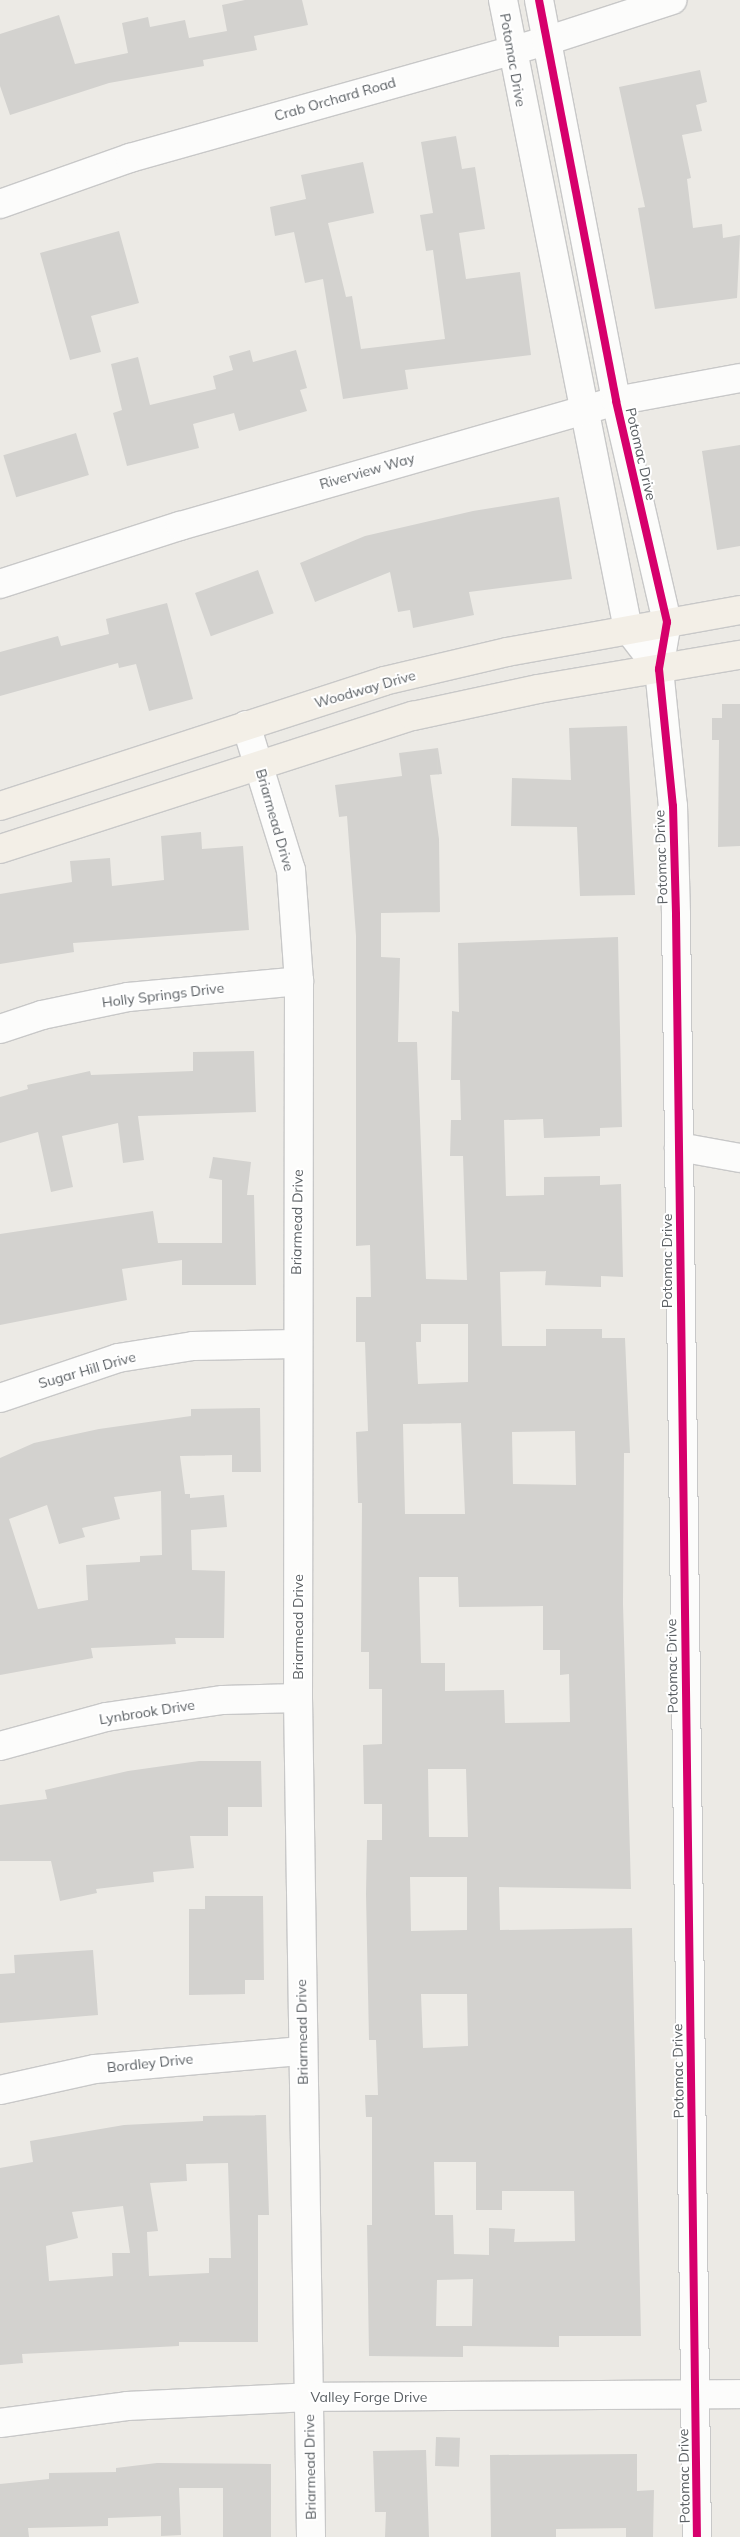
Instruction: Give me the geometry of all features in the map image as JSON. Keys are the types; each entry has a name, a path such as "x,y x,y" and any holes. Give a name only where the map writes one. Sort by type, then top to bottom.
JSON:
{"main road":[{"name":"Woodway Drive","path":"0,806 384,681 628,629 740,610"},
{"path":"0,849 259,769 413,716 740,655"}],"street":[{"name":"Potomac Drive","path":"503,0 510,50 628,629 658,669"},
{"name":"Potomac Drive","path":"539,0 616,401 667,622 658,669 673,806 697,2537"},
{"name":"Crab Orchard Road","path":"0,204 204,136 546,41 672,0"},
{"name":"Riverview Way","path":"0,584 180,526 583,410 616,401 740,378"},
{"name":"Briarmead Drive","path":"246,725 291,870 299,980 296,1344 298,1698 311,2537"},
{"name":"Holly Springs Drive","path":"0,1029 42,1015 128,997 299,980"},
{"path":"679,1147 740,1158"},
{"name":"Sugar Hill Drive","path":"0,1398 118,1358 193,1346 296,1344"},
{"name":"Lynbrook Drive","path":"0,1746 106,1717 223,1700 298,1698"},
{"name":"Bordley Drive","path":"0,2090 95,2068 302,2051"},
{"name":"Valley Forge Drive","path":"0,2423 127,2406 309,2397 740,2394"}],"building":[{"path":"245,0 302,0 308,25 254,36 257,50 203,60 204,66 109,83 10,115 0,86 0,34 59,15 75,64 128,53 122,23 148,17 150,27 185,20 189,38 227,31 222,5"},
{"path":"700,70 707,102 696,105 702,131 682,135 691,178 687,179 693,228 722,224 723,238 740,235 737,298 655,309 638,208 645,207 619,87"},
{"path":"456,136 462,169 475,167 485,229 459,233 466,279 520,272 531,355 405,370 408,389 343,399 323,279 305,283 294,232 275,236 270,207 306,199 301,175 363,162 374,213 328,223 346,297 352,296 361,349 445,339 433,250 426,251 420,215 433,213 421,142"},
{"path":"119,231 139,303 91,316 101,352 70,360 40,253"},
{"path":"250,350 253,362 296,350 307,388 300,390 307,411 239,431 234,413 193,424 199,448 127,466 113,413 122,410 111,364 138,357 150,405 216,389 213,376 233,370 229,356"},
{"path":"76,433 89,475 16,497 3,455"},
{"path":"740,445 740,546 717,550 702,451"},
{"path":"559,497 572,579 469,592 474,615 413,628 410,610 398,612 390,572 315,602 300,563 365,536 473,511"},
{"path":"258,570 274,613 211,636 195,593"},
{"path":"167,603 193,699 149,711 136,664 119,668 118,663 0,696 0,652 58,636 61,646 109,634 106,619"},
{"path":"722,704 740,704 740,846 718,847 719,740 712,740 712,718 722,718"},
{"path":"627,726 635,895 580,896 577,827 511,826 512,778 571,780 569,728"},
{"path":"438,748 442,774 430,775 439,839 440,912 381,913 381,957 400,958 398,1042 417,1042 426,1279 467,1280 463,1156 450,1156 451,1120 461,1120 460,1080 451,1080 452,1011 459,1012 458,943 618,937 622,1127 600,1128 600,1136 544,1138 543,1119 504,1120 506,1196 544,1195 544,1177 600,1176 600,1185 621,1184 623,1277 601,1276 601,1287 545,1285 546,1271 500,1272 502,1346 546,1346 546,1329 602,1329 602,1338 625,1338 630,1453 624,1453 623,1604 631,1889 499,1887 500,1930 632,1928 641,2336 559,2336 559,2347 463,2346 463,2357 369,2356 367,2225 372,2225 372,2117 366,2117 365,2095 378,2095 376,2040 369,2040 366,1894 367,1840 382,1840 382,1804 364,1804 363,1745 382,1744 382,1689 369,1689 369,1652 361,1652 362,1503 358,1503 356,1432 368,1431 365,1342 356,1342 356,1297 371,1297 370,1245 356,1246 356,936 347,816 339,817 335,785 402,776 399,753","holes":["421,1324 468,1324 468,1382 418,1384 416,1342 421,1342","461,1423 465,1514 405,1514 403,1424","575,1431 576,1485 513,1484 512,1432","419,1577 458,1577 459,1607 543,1606 543,1650 560,1650 560,1675 569,1674 570,1722 505,1723 504,1690 445,1691 445,1663 421,1663","428,1769 466,1769 468,1837 429,1837","410,1877 467,1877 467,1930 411,1931","421,1994 467,1994 468,2046 423,2048","434,2162 476,2162 476,2210 502,2210 502,2191 574,2191 575,2241 514,2242 515,2229 489,2228 489,2255 454,2254 453,2215 435,2215","473,2279 472,2326 436,2326 437,2280"]},
{"path":"201,832 202,849 243,846 249,930 73,943 74,952 0,964 0,894 72,882 70,861 110,858 112,886 164,880 161,836"},
{"path":"254,1051 256,1112 138,1116 144,1160 123,1163 118,1123 62,1136 73,1187 51,1192 38,1132 0,1143 0,1097 28,1089 27,1085 90,1071 91,1075 193,1071 193,1052"},
{"path":"213,1157 251,1162 247,1195 254,1195 256,1285 182,1285 182,1260 122,1269 127,1300 0,1325 0,1234 153,1211 158,1243 222,1243 222,1180 209,1178"},
{"path":"260,1408 261,1472 232,1472 232,1455 180,1456 185,1494 190,1494 190,1498 224,1495 227,1527 191,1530 192,1570 225,1571 224,1638 175,1638 176,1644 91,1648 93,1658 0,1675 0,1458 34,1443 99,1429 191,1416 191,1409","holes":["161,1491 162,1555 140,1556 140,1562 86,1565 88,1600 38,1609 9,1519 47,1505 59,1544 85,1537 82,1528 120,1519 114,1497"]},
{"path":"199,1761 261,1761 262,1807 228,1807 228,1836 190,1836 194,1868 153,1872 154,1882 96,1889 97,1893 60,1901 51,1861 0,1861 0,1805 47,1799 45,1790 128,1771"},
{"path":"205,1896 263,1896 264,1980 245,1980 245,1994 189,1995 189,1909 205,1909"},
{"path":"93,1950 98,2015 0,2023 0,1974 15,1973 14,1955"},
{"path":"266,2115 269,2215 258,2215 258,2342 179,2342 179,2346 22,2354 23,2363 0,2365 0,2168 33,2162 30,2141 124,2125 203,2121 203,2116","holes":["228,2163 231,2258 209,2258 209,2273 149,2276 147,2232 158,2231 150,2183 187,2181 186,2164","123,2206 130,2253 112,2253 113,2276 49,2281 46,2246 78,2238 72,2212"]},
{"path":"436,2437 460,2438 459,2467 435,2466"},
{"path":"426,2450 429,2537 385,2537 386,2512 375,2512 373,2451"},
{"path":"637,2454 637,2491 654,2490 653,2537 626,2537 626,2528 556,2529 556,2537 491,2537 490,2455"},
{"path":"157,2463 271,2464 271,2537 223,2537 223,2488 179,2488 181,2535 161,2536 161,2516 108,2518 108,2526 28,2528 29,2537 0,2537 0,2484 49,2479 49,2473 116,2472 116,2468"}],"cycle path":[{"path":"539,0 616,401 667,622 659,669 673,806 676,915 697,2537"}]}
